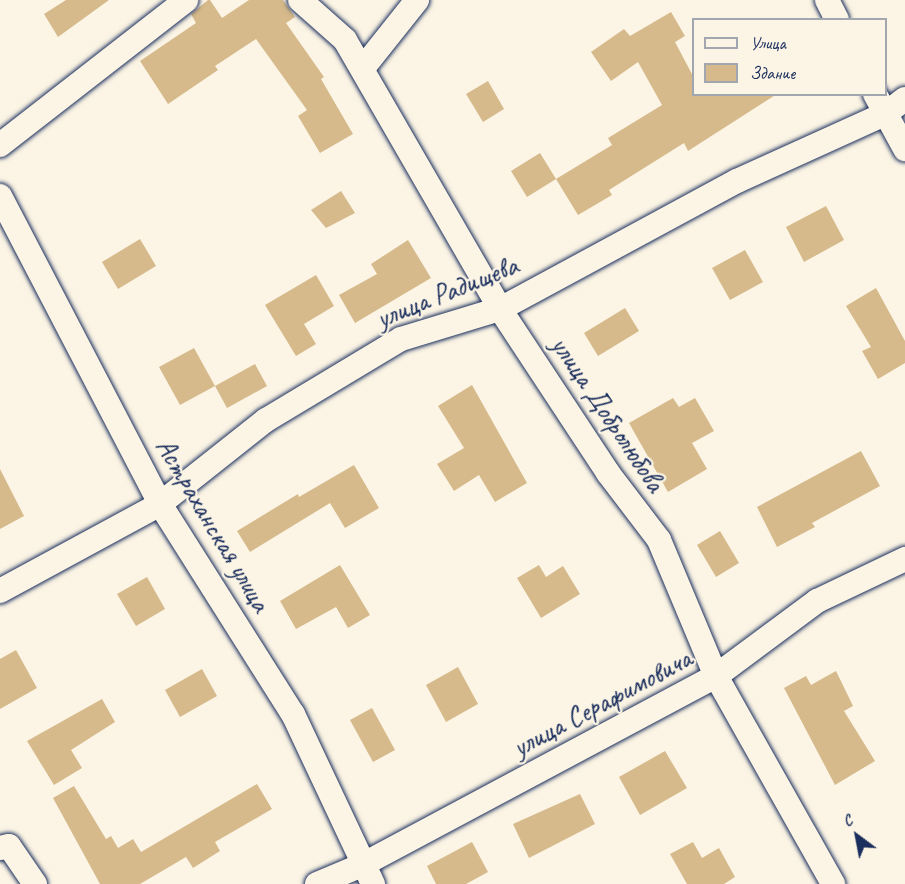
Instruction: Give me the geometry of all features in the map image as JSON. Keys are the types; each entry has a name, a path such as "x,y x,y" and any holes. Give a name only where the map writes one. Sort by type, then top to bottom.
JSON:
{"street":[{"path":"0,145 186,0"},
{"name":"улица Добролюбова","path":"300,0 345,39 500,309 608,473 659,540 716,676 833,884"},
{"path":"363,68 417,0"},
{"path":"827,0 836,18"},
{"name":"улица Радищева","path":"0,591 160,504 266,420 401,339 500,309 880,104 905,99"},
{"path":"880,104 905,148"},
{"name":"Астраханская улица","path":"0,196 160,504 293,714 368,874"},
{"name":"улица Серафимовича","path":"317,884 368,874 716,676 817,601 905,559"},
{"path":"0,848 9,846 35,884"}],"building":[{"path":"66,0 109,0 58,37 44,14"},
{"path":"208,0 222,18 249,0 283,0 295,17 286,23 324,77 321,79 353,134 320,153 298,116 307,110 256,39 215,66 218,70 168,104 140,61 196,23 191,14"},
{"path":"671,12 685,36 675,42 692,74 692,96 774,96 688,151 684,143 609,190 612,195 578,215 556,179 612,145 608,138 662,105 638,62 611,81 591,52 624,29 630,36"},
{"path":"488,81 504,109 483,122 466,94"},
{"path":"540,153 556,179 527,197 511,171"},
{"path":"341,191 355,213 326,228 311,210"},
{"path":"826,206 844,240 804,262 786,227"},
{"path":"140,239 156,266 118,289 102,262"},
{"path":"408,240 431,278 355,323 339,295 377,274 371,264"},
{"path":"745,250 763,282 730,300 712,268"},
{"path":"316,275 334,306 304,324 316,344 296,356 265,305"},
{"path":"876,288 905,341 905,363 878,379 862,351 871,347 846,306"},
{"path":"625,308 639,331 598,356 584,333"},
{"path":"194,348 215,386 180,405 159,367"},
{"path":"255,364 267,386 227,408 215,386"},
{"path":"472,385 527,483 495,502 479,475 454,491 437,464 464,448 438,406"},
{"path":"673,398 679,407 695,398 714,431 692,443 707,469 668,492 629,423"},
{"path":"861,451 880,486 812,523 815,527 777,547 757,507"},
{"path":"354,465 379,508 345,528 330,503 250,552 237,531 298,494 299,497"},
{"path":"0,469 24,516 0,529"},
{"path":"720,531 739,563 716,577 697,545"},
{"path":"340,565 370,615 348,628 336,607 296,629 280,601"},
{"path":"539,565 546,577 563,566 580,594 541,618 517,578"},
{"path":"147,577 165,609 136,626 117,594"},
{"path":"16,650 37,688 0,709 0,659"},
{"path":"458,667 478,704 446,722 426,685"},
{"path":"202,669 217,696 180,717 165,690"},
{"path":"836,671 853,706 844,711 875,761 835,785 784,688 806,676 811,685"},
{"path":"102,699 115,722 71,750 82,768 54,785 27,741"},
{"path":"372,708 395,750 373,762 350,720"},
{"path":"665,751 687,788 640,815 619,777"},
{"path":"257,784 272,809 215,842 220,851 193,868 186,857 140,884 100,884 53,798 74,786 106,839 111,836 118,848 133,839 141,852"},
{"path":"580,794 595,824 529,858 513,824"},
{"path":"472,842 488,872 466,884 436,884 427,866"},
{"path":"693,842 702,858 719,848 735,877 724,884 687,884 670,854"}]}
